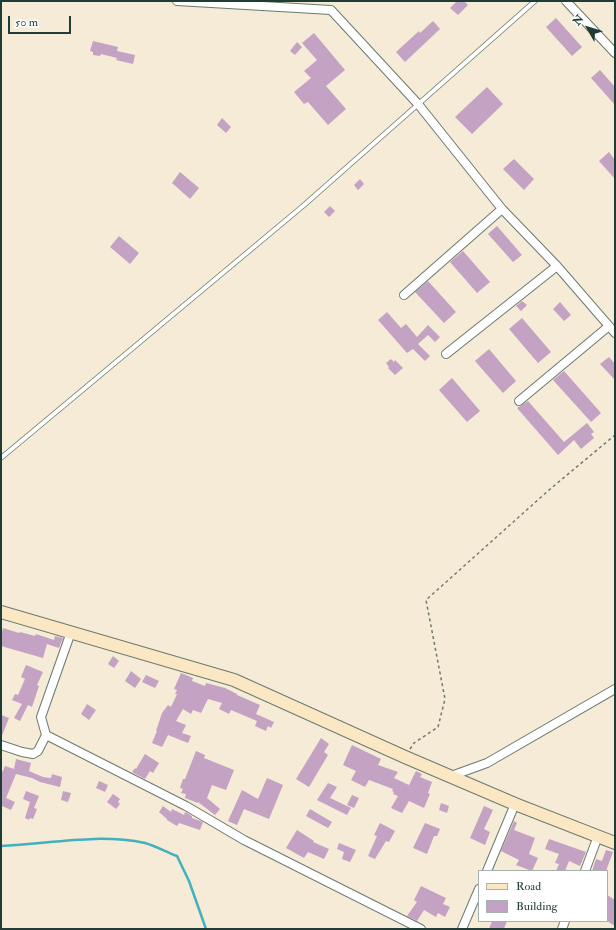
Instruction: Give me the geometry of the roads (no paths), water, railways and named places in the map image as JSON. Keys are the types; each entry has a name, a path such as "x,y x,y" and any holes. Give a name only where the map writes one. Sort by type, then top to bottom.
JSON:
{"main road":[{"path":"1,612 234,680 405,757 515,804 614,842"}],"street":[{"path":"177,1 331,10 418,104 502,209 557,266 615,333"},
{"path":"566,1 615,53"},
{"path":"404,295 502,209"},
{"path":"446,354 557,266"},
{"path":"519,401 609,326"},
{"path":"1,745 33,754 38,751 46,734 41,717 71,632"},
{"path":"451,776 487,763 615,689"},
{"path":"46,734 186,806 244,840 421,929"},
{"path":"487,870 515,804"},
{"path":"585,870 598,836"},
{"path":"462,929 478,891"}],"lane":[{"path":"1,458 302,206 535,1"}],"waterway":[{"path":"1,846 91,839 127,840 153,846 177,856 189,881 206,929"}]}
